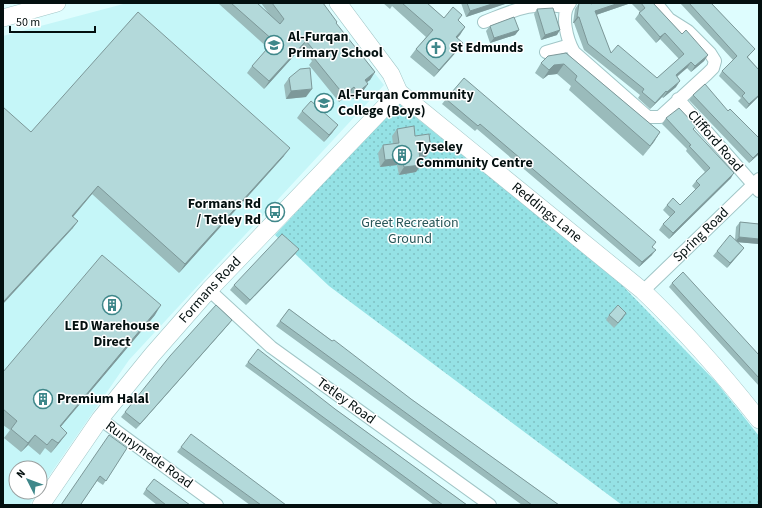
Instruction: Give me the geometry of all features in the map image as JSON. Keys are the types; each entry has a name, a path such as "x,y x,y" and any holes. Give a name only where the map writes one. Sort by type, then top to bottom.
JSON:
{"street":[{"path":"3,18 58,3"},
{"name":"Reddings Lane","path":"338,3 391,74 400,92 643,291 676,323 723,374 759,420"},
{"path":"484,22 510,7 520,8 547,4 568,5 565,18 570,45 574,52 648,117 660,117 713,68 715,61 710,53 688,31 669,19 656,3"},
{"path":"546,52 570,45"},
{"name":"Formans Road","path":"41,505 100,419 152,354 209,290 400,92"},
{"name":"Clifford Road","path":"678,99 757,184"},
{"name":"Spring Road","path":"643,291 757,184"},
{"name":"Tetley Road","path":"209,290 271,347 490,505"},
{"name":"Runnymede Road","path":"100,419 217,505"}],"shaded area":[{"path":"127,3 319,3 384,85 129,360 48,477 48,460 8,460 8,500 32,500 29,505 3,505 3,36"}],"green space":[{"name":"Greet Recreation Ground","path":"398,103 618,281 717,383 759,436 759,505 622,505 329,286 275,235"}],"building":[{"path":"231,3 257,3 280,24 284,19 272,3 323,3 337,22 336,23 375,72 365,80 368,84 358,92 354,87 344,95 314,58 318,55 306,41 269,81 252,66 274,41"},
{"path":"402,3 427,3 444,18 453,7 462,15 458,20 465,27 456,37 463,43 439,70 416,49 433,30"},
{"path":"467,3 495,3 470,11"},
{"path":"579,3 619,3 595,11 611,53 618,45 657,78 684,54 665,33 660,37 639,13 645,8 641,3 653,3 682,34 686,30 708,55 695,66 691,62 676,75 680,81 667,92 666,91 655,103 642,92 644,89 588,44 579,17 577,17"},
{"path":"689,3 711,3 755,49 747,57 759,70 759,95 749,104 742,96 745,93 722,71 737,56"},
{"path":"553,8 560,30 545,35 537,9"},
{"path":"138,12 290,148 185,264 98,186 72,216 78,221 3,302 3,107 31,132"},
{"path":"514,17 519,30 494,38 490,26"},
{"path":"566,53 660,132 650,146 575,80 577,76 564,64 554,65 549,70 541,63 548,56"},
{"path":"310,68 312,89 291,91 289,78 300,69"},
{"path":"464,78 656,242 652,247 656,250 642,262 480,124 478,126 446,99"},
{"path":"705,84 728,111 730,109 759,138 759,152 753,158 693,95"},
{"path":"311,101 338,125 329,135 302,111"},
{"path":"679,108 696,126 693,129 734,173 673,233 663,224 675,212 667,205 673,198 680,205 700,185 696,181 710,168 689,146 691,145 666,118"},
{"name":"Tyseley Community Centre","path":"414,126 415,136 429,134 431,150 419,152 421,165 404,167 402,158 385,160 383,145 399,143 397,129"},
{"path":"740,222 759,224 759,239 739,237"},
{"path":"282,234 299,249 250,300 234,285"},
{"path":"730,235 744,248 730,263 717,251"},
{"name":"Premium Halal","path":"102,255 161,305 60,426 67,433 58,443 52,439 47,445 35,435 28,443 11,429 17,421 3,409 3,372"},
{"path":"683,272 759,355 759,378 672,283"},
{"path":"216,305 232,320 140,424 125,412 170,356"},
{"path":"618,305 626,313 618,323 609,315"},
{"path":"289,309 332,341 334,340 411,399 559,505 532,505 280,321"},
{"path":"258,349 335,409 467,505 443,505 248,362"},
{"path":"191,434 286,505 261,505 181,447"},
{"path":"109,435 127,448 106,481 100,476 81,504 82,505 61,505"},
{"path":"154,479 190,505 166,505 146,489"}],"place":[{"name":"Al-Furqan Primary School","path":"274,45"},
{"name":"St Edmunds","path":"436,48"},
{"name":"Al-Furqan Community College (Boys)","path":"324,103"},
{"name":"Tyseley Community Centre","path":"402,155"},
{"name":"Formans Rd / Tetley Rd","path":"275,212"},
{"name":"LED Warehouse Direct","path":"112,305"},
{"name":"Premium Halal","path":"43,399"}]}
